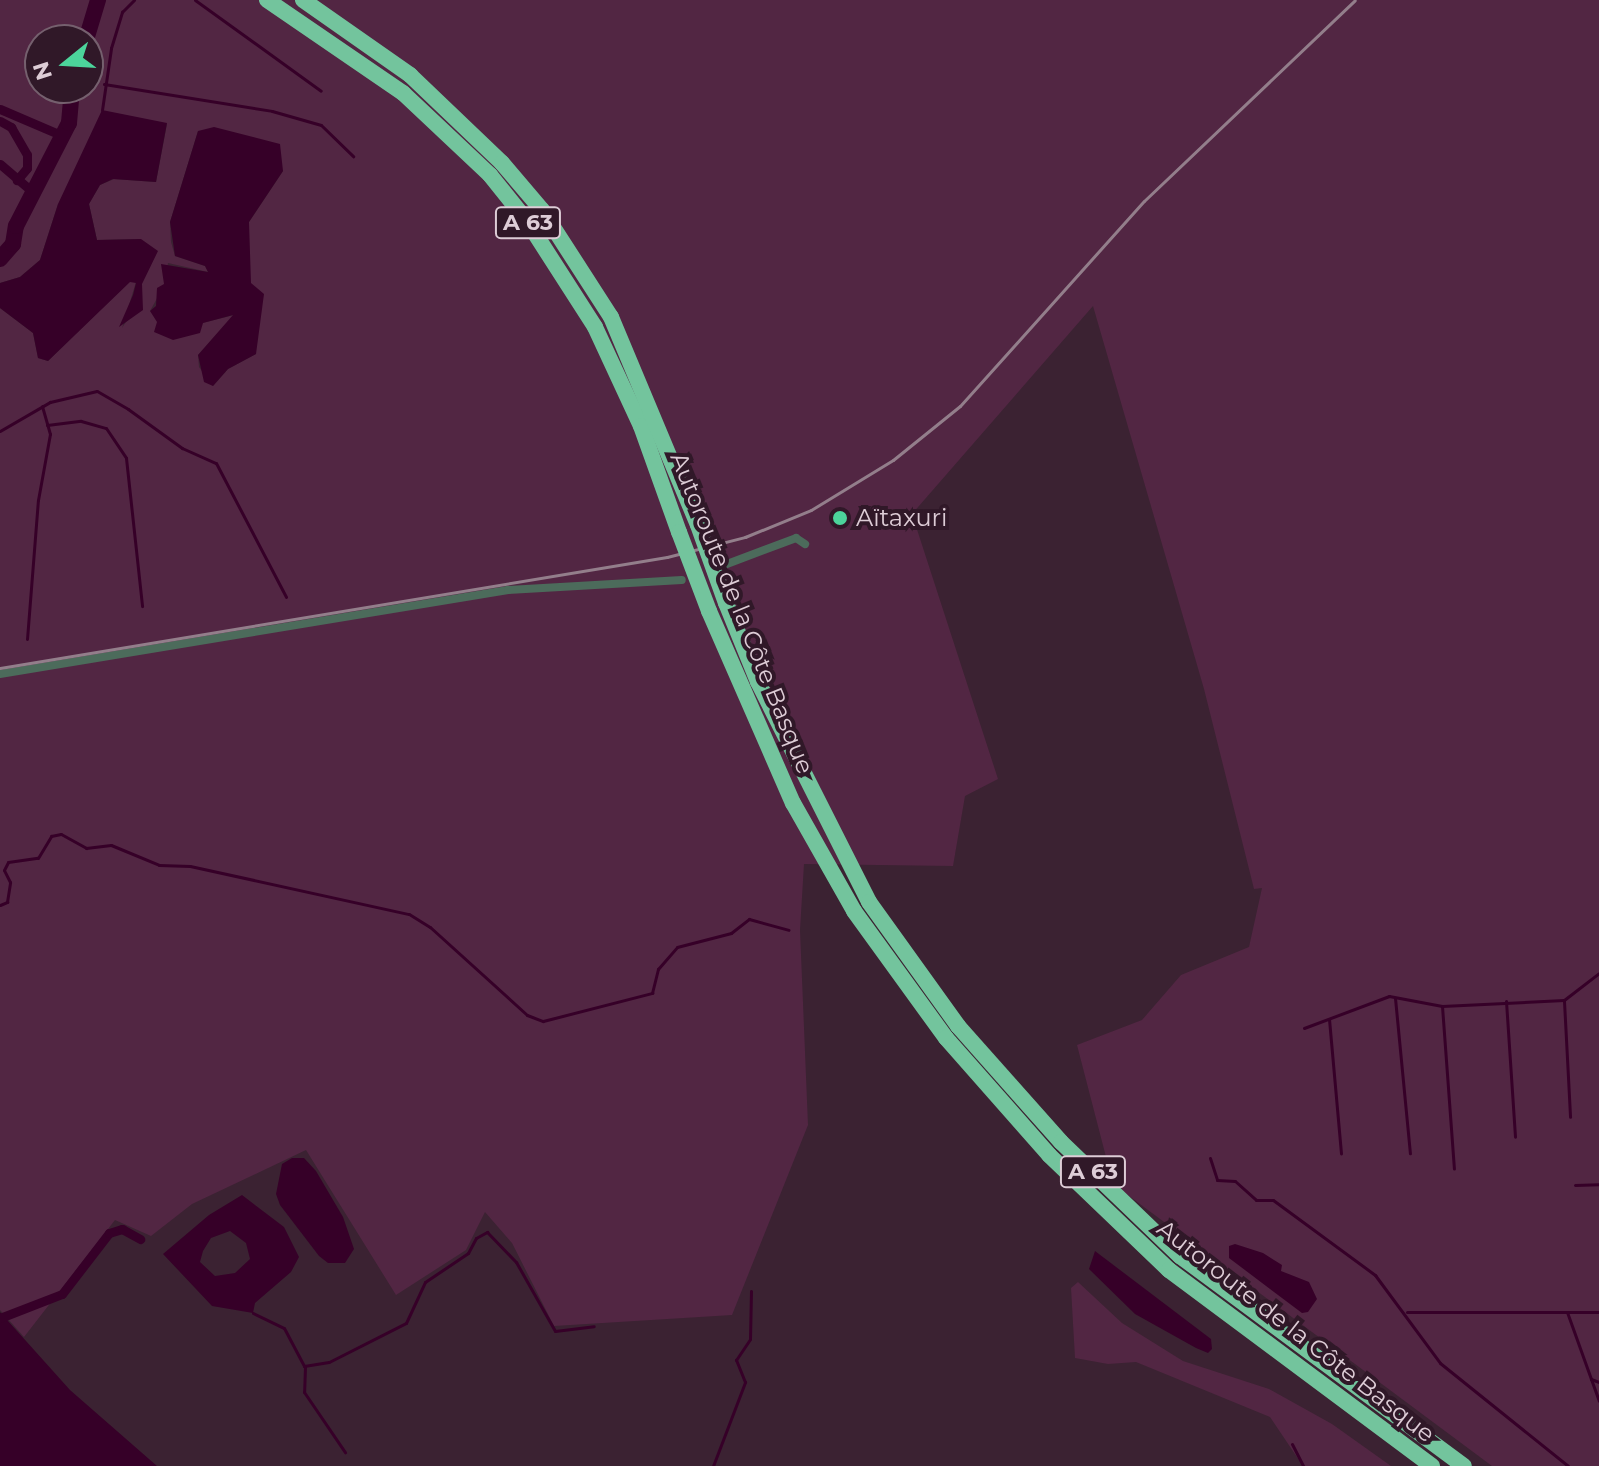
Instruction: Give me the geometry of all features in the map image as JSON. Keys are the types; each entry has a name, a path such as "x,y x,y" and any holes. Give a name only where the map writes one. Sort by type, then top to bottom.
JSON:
{"highway":[{"name":"Autoroute de la Côte Basque","path":"267,0 403,93 490,175 527,221 595,327 641,426 679,532 746,700 793,803 854,911 946,1038 1049,1155 1169,1270 1432,1466"},
{"name":"Autoroute de la Côte Basque","path":"303,0 410,75 502,163 542,210 611,317 698,525 758,682 812,794 869,902 958,1026 1061,1142 1180,1256 1464,1466"}],"street":[{"path":"727,564 796,538 805,544"},
{"path":"0,674 508,590 682,580"}],"shaded area":[{"path":"0,0 1599,0 1599,1466 1492,1466 1113,1184 1077,1045 1142,1020 1181,975 1249,947 1262,888 1254,889 1204,689 1093,306 912,514 998,779 965,796 953,866 804,864 800,930 808,1125 732,1315 554,1326 512,1243 485,1212 466,1250 396,1295 306,1150 192,1204 151,1236 115,1220 24,1337 0,1310 0,308 33,333 38,358 48,361 130,281 136,282 122,328 139,302 141,239 97,240 89,204 100,185 114,179 156,182 167,124 58,204 40,260 20,277 0,283","holes":["198,131 283,171 249,222 246,251 256,354 228,369 213,386 199,367 198,355 234,315 202,323 150,311 165,284 168,263 208,272 205,266 175,256 171,242 170,222"]},
{"path":"102,110 167,123 156,182 113,179 100,185 89,204 97,240 141,239 158,251 142,284 143,310 119,327 136,283 130,282 48,361 38,358 33,333 0,308 0,283 20,277 40,260 58,204"},
{"path":"214,127 280,144 283,171 249,222 251,283 264,294 256,354 228,369 213,386 204,382 198,355 233,315 203,323 200,333 173,340 154,332 157,322 150,311 156,306 157,288 164,284 161,264 208,272 205,266 175,256 170,222 198,131"},
{"path":"292,1158 304,1158 316,1171 343,1217 354,1249 345,1263 328,1263 319,1256 280,1205 276,1194 282,1164"},
{"path":"242,1195 284,1227 299,1257 291,1272 255,1303 253,1313 212,1306 163,1254 209,1215","holes":["230,1231 246,1243 250,1259 235,1273 215,1276 200,1262 211,1238"]},
{"path":"1235,1244 1263,1253 1282,1265 1281,1271 1309,1282 1317,1299 1308,1312 1302,1313 1229,1258 1229,1246"},
{"path":"1095,1251 1211,1339 1212,1349 1208,1353 1196,1348 1135,1314 1089,1269"},
{"path":"1078,1282 1122,1323 1183,1361 1269,1389 1332,1424 1391,1466 1303,1466 1270,1417 1136,1362 1108,1364 1075,1358 1071,1288"},
{"path":"0,1312 70,1390 157,1466 0,1466"}],"waterway":[{"path":"91,24 98,0"},
{"path":"102,110 111,48 122,12 134,0"},
{"path":"195,0 321,91"},
{"path":"104,84 272,111 321,125 353,156"},
{"path":"0,259 13,244 16,226 69,123 71,104"},
{"path":"0,109 63,136"},
{"path":"0,121 11,127 27,155 27,168 17,180"},
{"path":"0,164 35,194"},
{"path":"0,431 50,402 97,391 182,448 216,463 286,597"},
{"path":"27,639 38,500 50,434 42,406"},
{"path":"47,425 81,421 106,428 126,458 142,606"},
{"path":"0,905 7,902 10,882 4,870 8,862 38,858 51,836 61,834 86,848 111,845 159,865 190,866 409,914 430,927 527,1015 543,1021 652,993 658,969 677,947 731,933 749,919 789,930"},
{"path":"1304,1028 1389,996 1442,1006 1564,1000 1599,973"},
{"path":"1395,998 1410,1153"},
{"path":"1506,1001 1515,1137"},
{"path":"1564,1001 1570,1117"},
{"path":"1442,1006 1454,1169"},
{"path":"1329,1019 1341,1153"},
{"path":"1210,1158 1217,1180 1235,1181 1256,1200 1273,1200 1375,1275 1440,1363 1568,1466"},
{"path":"1575,1185 1599,1184"},
{"path":"0,1318 62,1294 109,1233 122,1229 140,1239"},
{"path":"253,1313 284,1328 304,1366 329,1362 406,1323 425,1282 468,1253 476,1238 487,1232 516,1262 555,1331 594,1326"},
{"path":"713,1466 745,1382 736,1360 750,1339 751,1291"},
{"path":"1407,1312 1599,1312"},
{"path":"1567,1312 1591,1379 1599,1382"},
{"path":"305,1367 304,1392 345,1452"},
{"path":"1591,1379 1599,1401"},
{"path":"1292,1444 1303,1466"}],"railway":[{"path":"0,668 667,557 745,537 811,510 893,460 960,406 1144,201 1355,0"}],"place":[{"name":"Aïtaxuri","path":"840,518"}]}
